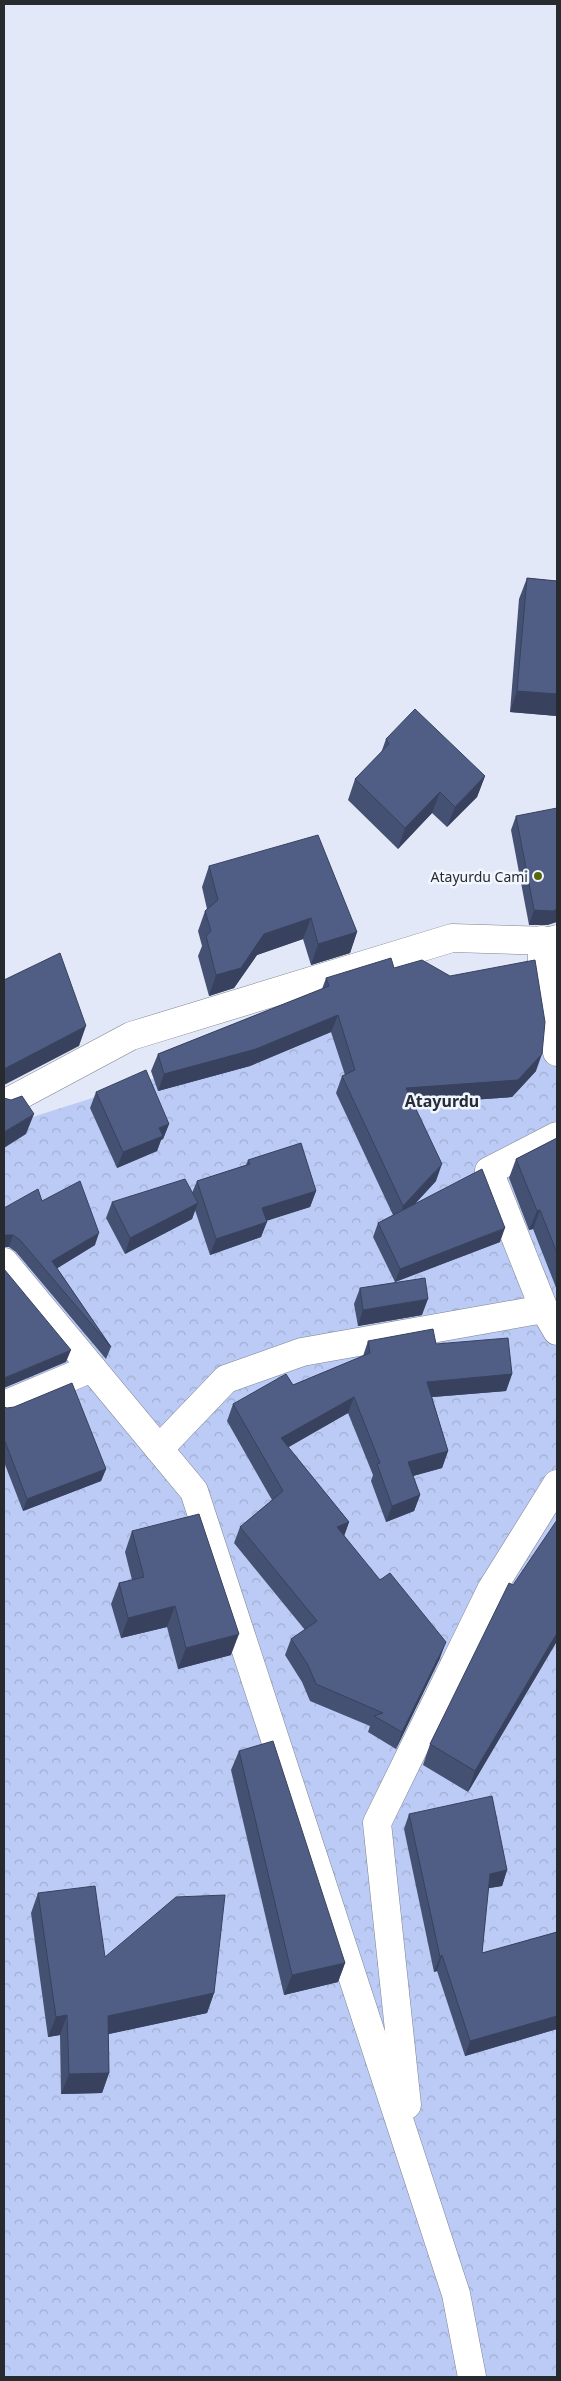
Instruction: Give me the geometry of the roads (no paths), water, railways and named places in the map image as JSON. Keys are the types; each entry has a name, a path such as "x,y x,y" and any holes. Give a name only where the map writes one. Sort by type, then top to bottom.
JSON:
{"street":[{"path":"4,1104 131,1036 452,938 550,940 542,962 557,1052"},
{"path":"159,1449 226,1379 302,1352 550,1320 489,1171 557,1136"},
{"path":"4,1262 194,1491 456,2294 472,2377"},
{"path":"4,1405 92,1368"},
{"path":"412,2159 377,1823 491,1590 557,1484"}],"place":[{"name":"Atayurdu Cami","path":"538,876"}],"district":[{"name":"Atayurdu","path":"442,1101"}]}
